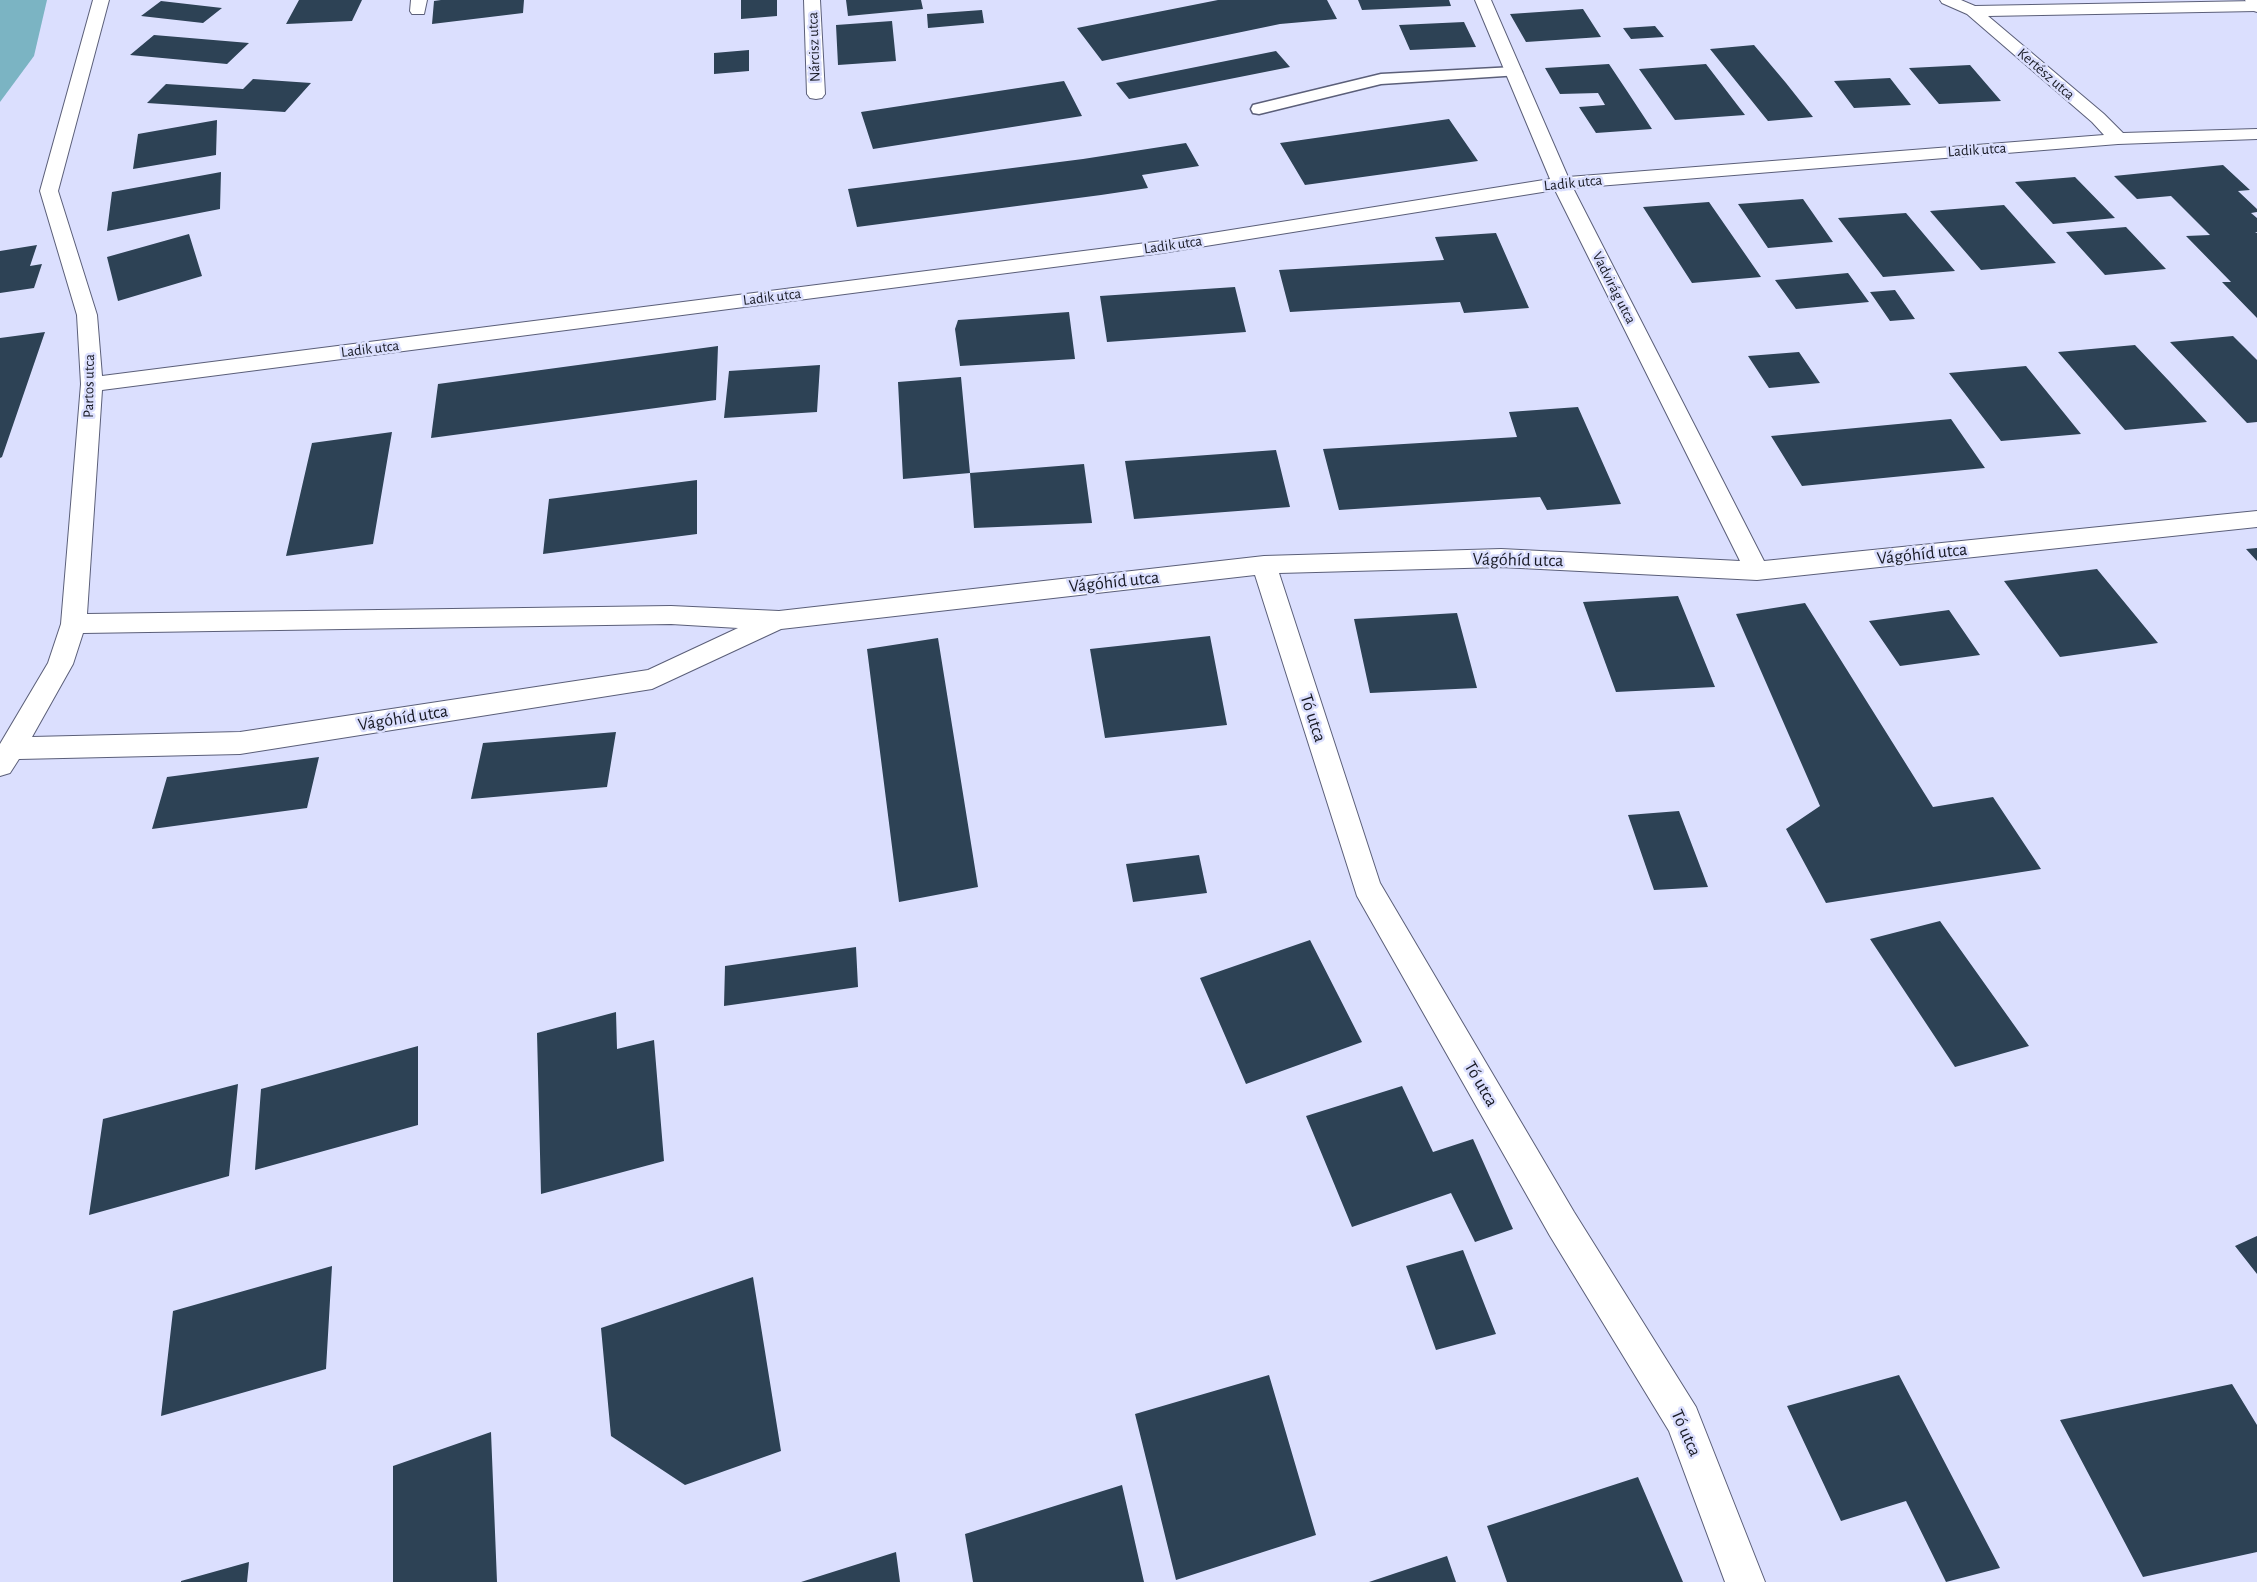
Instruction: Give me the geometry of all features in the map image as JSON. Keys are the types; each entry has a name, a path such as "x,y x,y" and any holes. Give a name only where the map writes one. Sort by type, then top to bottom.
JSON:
{"street":[{"name":"Partos utca","path":"6,757 60,664 74,624 92,384 87,315 49,191 100,0"},
{"name":"Nárcisz utca","path":"812,0 816,94"},
{"name":"Vadvirág utca","path":"1483,0 1562,183 1757,571"},
{"name":"Kertész utca","path":"1948,0 1973,11 2098,118 2118,139"},
{"path":"2253,0 2257,6"},
{"name":"Kertész utca","path":"1973,11 2257,6"},
{"name":"Ladik utca","path":"92,384 1162,247 1562,183 2118,139 2257,134"},
{"name":"Vágóhíd utca","path":"74,624 671,615 779,620 1264,565 1501,558 1757,571 2257,519"},
{"name":"Tó utca","path":"1264,565 1367,887 1562,1224 1683,1420 1746,1582"},
{"name":"Vágóhíd utca","path":"6,757 240,743 652,679 779,620"}],"lane":[{"path":"1259,110 1381,79 1514,72"}],"shaded area":[{"path":"0,0 47,0 34,56 0,102"}],"building":[{"path":"299,0 362,0 352,21 286,24"},
{"path":"524,0 523,13 432,24 434,1"},
{"path":"741,0 777,0 777,16 741,19"},
{"path":"846,0 921,0 923,9 848,16"},
{"path":"1218,0 1327,0 1337,19 1280,24 1102,61 1077,28"},
{"path":"1358,0 1449,0 1451,6 1362,10"},
{"path":"161,1 222,8 203,23 141,16"},
{"path":"1583,9 1601,37 1526,42 1510,14"},
{"path":"982,10 984,23 928,28 927,14"},
{"path":"892,21 896,61 838,65 836,25"},
{"path":"1464,22 1476,47 1410,50 1399,25"},
{"path":"1655,26 1664,37 1631,39 1623,28"},
{"path":"154,35 249,43 227,64 130,55"},
{"path":"1754,45 1813,117 1768,121 1710,49"},
{"path":"749,50 749,71 714,74 714,53"},
{"path":"1276,51 1290,67 1129,99 1116,83"},
{"path":"1609,64 1652,129 1596,133 1579,107 1605,105 1598,93 1560,94 1545,68"},
{"path":"1706,64 1745,115 1675,120 1639,69"},
{"path":"1970,65 2001,101 1939,104 1909,68"},
{"path":"1890,78 1911,105 1854,108 1834,81"},
{"path":"253,79 311,83 285,112 147,103 166,84 243,89"},
{"path":"1064,81 1082,116 873,149 861,112"},
{"path":"1449,119 1478,161 1305,185 1280,143"},
{"path":"217,120 216,155 133,169 138,134"},
{"path":"1186,143 1199,166 1142,175 1148,188 1101,195 857,227 848,189 1083,159"},
{"path":"2223,165 2250,190 2238,191 2257,209 2257,212 2251,213 2257,218 2257,232 2255,232 2257,233 2257,318 2222,282 2231,282 2186,236 2210,235 2171,196 2137,199 2114,176"},
{"path":"221,172 220,209 107,231 112,192"},
{"path":"2075,177 2115,218 2053,224 2015,182"},
{"path":"1803,199 1833,242 1768,248 1738,204"},
{"path":"1709,202 1761,277 1692,283 1643,207"},
{"path":"2004,205 2056,263 1981,270 1930,211"},
{"path":"1906,213 1955,271 1883,277 1838,218"},
{"path":"2126,227 2166,269 2105,275 2066,232"},
{"path":"1496,233 1529,308 1464,313 1460,302 1290,312 1279,270 1444,260 1435,237"},
{"path":"189,234 202,276 118,301 107,257"},
{"path":"37,245 30,266 42,264 34,288 0,293 0,251"},
{"path":"1848,273 1869,302 1796,309 1775,280"},
{"path":"1235,287 1246,332 1107,342 1100,296"},
{"path":"1895,290 1915,319 1890,321 1870,292"},
{"path":"1069,312 1075,359 960,366 955,329 958,320"},
{"path":"45,332 2,457 0,458 0,338"},
{"path":"2233,336 2257,360 2257,422 2247,423 2170,342"},
{"path":"2135,345 2207,422 2125,430 2058,352"},
{"path":"718,346 716,400 431,438 438,384"},
{"path":"1799,352 1820,383 1769,388 1748,356"},
{"path":"820,365 817,412 724,418 729,371"},
{"path":"2026,366 2081,434 2001,441 1949,373"},
{"path":"961,377 970,473 903,479 898,382"},
{"path":"1578,407 1621,504 1547,510 1540,497 1339,510 1323,449 1517,437 1509,412"},
{"path":"1951,419 1985,468 1802,486 1771,436"},
{"path":"392,432 373,544 286,556 312,443"},
{"path":"1276,450 1290,507 1134,519 1125,461"},
{"path":"1084,464 1092,523 974,528 970,473"},
{"path":"697,480 697,534 543,554 549,499"},
{"path":"2257,548 2257,561 2246,549"},
{"path":"2097,569 2158,643 2060,657 2004,581"},
{"path":"1678,596 1715,687 1616,692 1583,602"},
{"path":"1805,603 1933,807 1993,797 2041,869 1826,903 1786,829 1820,806 1736,614"},
{"path":"1949,610 1980,655 1900,666 1869,621"},
{"path":"1457,613 1477,688 1370,693 1354,619"},
{"path":"1210,636 1227,725 1105,738 1090,649"},
{"path":"938,638 978,887 899,902 867,649"},
{"path":"616,732 607,787 471,799 483,743"},
{"path":"319,757 307,808 152,829 167,777"},
{"path":"1679,811 1708,887 1654,890 1628,815"},
{"path":"1199,855 1207,893 1133,902 1126,864"},
{"path":"1940,921 2029,1046 1955,1067 1870,939"},
{"path":"1310,940 1362,1042 1246,1084 1200,978"},
{"path":"856,947 858,987 724,1006 725,966"},
{"path":"616,1012 617,1049 654,1040 664,1161 541,1194 537,1033"},
{"path":"418,1046 418,1125 255,1170 261,1089"},
{"path":"238,1084 229,1176 89,1215 103,1119"},
{"path":"1402,1086 1433,1152 1473,1139 1513,1229 1475,1242 1451,1193 1352,1227 1306,1116"},
{"path":"2257,1236 2257,1274 2235,1246"},
{"path":"1463,1250 1496,1334 1436,1350 1406,1266"},
{"path":"332,1266 326,1369 161,1416 173,1311"},
{"path":"753,1277 781,1451 685,1485 611,1436 601,1328"},
{"path":"1269,1375 1316,1535 1176,1580 1135,1414"},
{"path":"1899,1375 2000,1568 1946,1582 1906,1501 1841,1521 1787,1406"},
{"path":"2232,1384 2257,1425 2257,1552 2143,1577 2060,1420"},
{"path":"491,1432 497,1582 393,1582 393,1466"},
{"path":"1638,1477 1683,1582 1507,1582 1487,1526"},
{"path":"1122,1485 1144,1582 973,1582 965,1534"},
{"path":"896,1552 900,1582 801,1582"},
{"path":"1447,1556 1456,1582 1369,1582"},
{"path":"249,1562 247,1582 181,1582 181,1581"}]}
